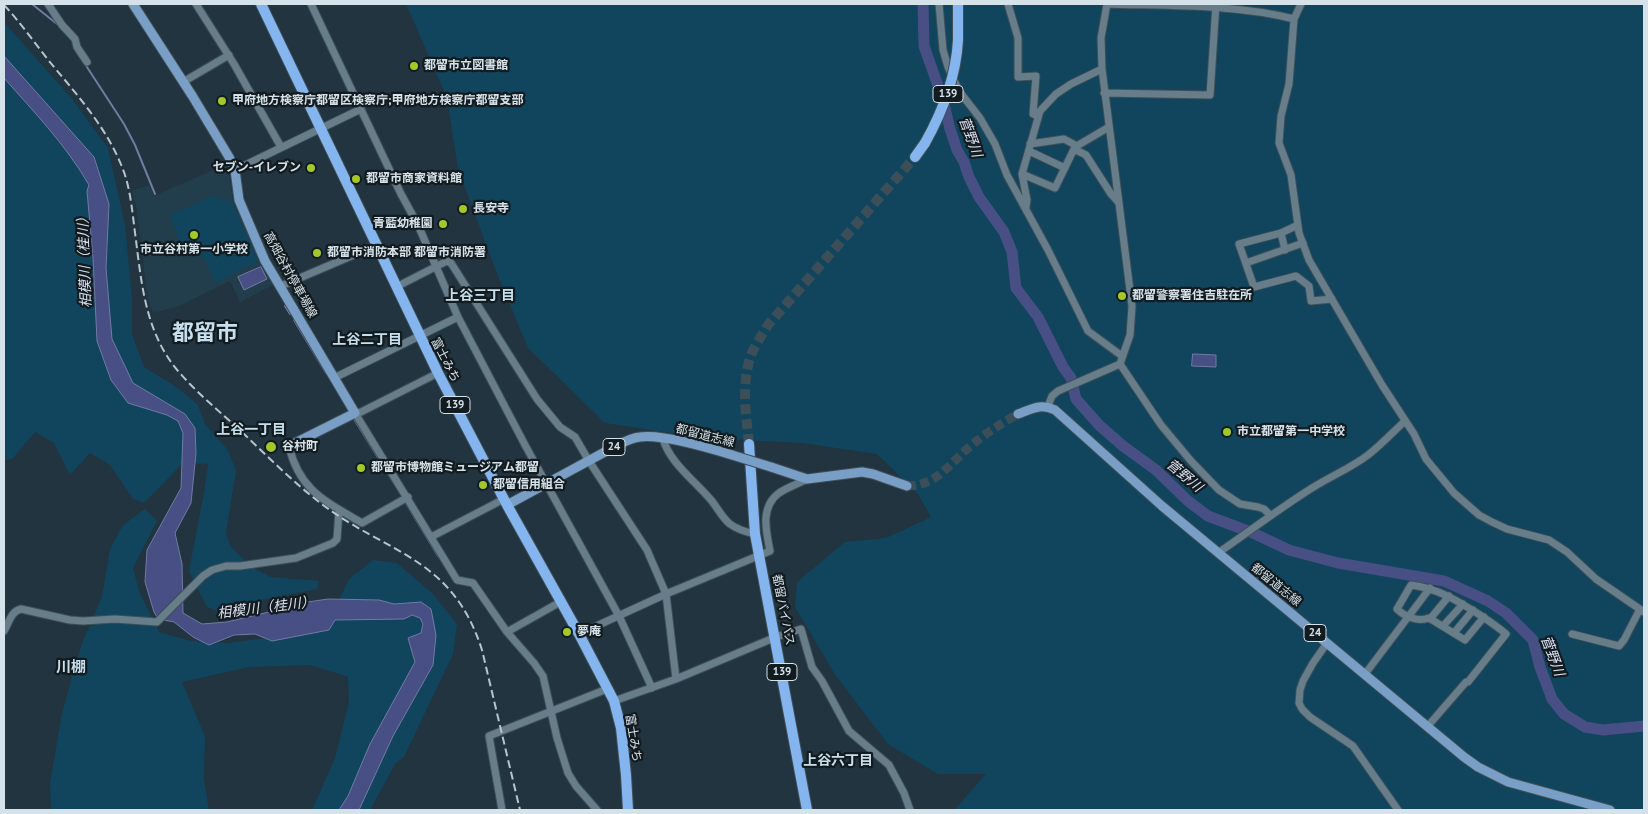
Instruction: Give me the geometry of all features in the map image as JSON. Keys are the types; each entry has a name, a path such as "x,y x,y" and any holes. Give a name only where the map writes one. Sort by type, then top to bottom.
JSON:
{"highway":[{"name":"富士みち","path":"261,4 398,286 419,336 614,701 621,728 628,810"},
{"name":"139","path":"915,157 937,120 951,85 958,52 958,4"},
{"name":"都留バイパス","path":"749,444 759,556 776,637 807,810"}],"main road":[{"name":"高畑谷村停車場線","path":"133,4 214,130 235,170 239,200 265,261 282,286 355,413"},
{"name":"都留道志線","path":"1048,406 1055,410 1162,506 1427,727 1478,767 1526,788 1610,810"},
{"path":"1018,414 1048,406"},
{"path":"289,446 355,413"},
{"name":"都留道志線","path":"506,502 634,438 640,437 685,442 807,479 862,472 907,486"}],"street":[{"path":"48,4 62,25 75,39 77,47 87,62"},
{"path":"196,4 229,55 281,147"},
{"path":"311,4 401,194 418,225 458,317 619,616 652,688"},
{"path":"939,4 944,50 948,67 959,91 980,118 995,144 1007,176 1026,208 1088,331 1121,360 1161,425 1212,484 1233,501 1264,510 1270,515"},
{"path":"1008,4 1018,38 1018,77 1036,76 1033,114 1038,116"},
{"path":"1048,406 1052,396 1058,392 1121,360 1126,348 1132,321 1132,306 1102,69 1101,38 1107,4 1216,6 1294,19"},
{"path":"1301,4 1294,19 1289,84 1280,116 1279,143 1291,175 1298,225 1309,260 1414,434 1426,459 1434,471 1465,504 1479,515 1507,529 1549,540 1567,552 1596,579 1642,610 1619,646 1572,634"},
{"path":"1104,93 1210,95 1216,6"},
{"path":"183,82 229,55"},
{"path":"1026,208 1027,200 1022,174 1040,111 1056,94 1087,74 1102,69"},
{"path":"235,170 361,109"},
{"path":"1022,174 1055,188 1075,148 1109,127"},
{"path":"1029,148 1064,140 1086,155 1119,203"},
{"path":"1029,148 1065,168"},
{"path":"1298,225 1281,234 1239,244 1254,287 1296,276 1309,286 1311,301 1332,299"},
{"path":"1281,234 1285,250"},
{"path":"1246,263 1303,243"},
{"path":"282,286 377,245"},
{"path":"398,286 447,261 451,263 537,399 560,427 575,437 648,550 666,594 676,679"},
{"path":"334,378 458,317"},
{"path":"438,373 361,412 355,413 457,580 473,583 507,632 543,676 550,711 568,774 597,810"},
{"path":"1218,553 1270,515 1370,454 1405,421"},
{"path":"663,439 673,459 704,492 727,522 739,530 756,534"},
{"path":"289,446 292,459 305,484 339,510 362,523 408,497"},
{"path":"579,634 666,594 770,550 765,520 769,504 781,492 807,479"},
{"path":"432,537 506,502"},
{"path":"4,631 12,615 16,610 21,609 82,621 115,619 155,623 203,576 212,570 226,566 240,566 296,558 338,540 339,510"},
{"path":"1427,727 1468,682 1506,634 1484,617 1474,610 1430,588 1411,585 1397,608 1417,620 1430,618 1465,640 1484,617"},
{"path":"1365,674 1430,588"},
{"path":"1430,618 1449,596"},
{"path":"507,632 562,601"},
{"path":"1443,626 1463,604"},
{"path":"1454,634 1474,610"},
{"path":"614,701 676,679 776,637 801,629 812,667 822,681 849,730 889,764 904,793 910,810"},
{"path":"1327,643 1303,681 1299,703 1310,717 1353,746 1398,810"},
{"path":"502,810 490,736 607,689"}],"shaded area":[{"path":"406,4 1644,4 1644,810 954,810 986,774 938,774 888,744 836,676 795,607 797,582 845,542 886,538 931,517 918,494 877,454 802,443 704,438 605,423 528,348 498,276 458,169 447,98"},
{"path":"4,22 73,100 108,148 125,225 132,299 132,334 144,367 178,388 198,405 205,424 228,450 236,471 226,533 231,547 250,566 271,577 319,581 317,589 260,600 222,613 207,607 189,571 208,464 183,463 144,503 133,499 110,465 90,453 70,475 54,443 35,432 12,459 4,460"},
{"path":"4,56 94,157 109,204 106,268 112,339 133,383 185,414 195,428 196,453 191,503 175,533 182,564 183,613 202,624 227,622 294,604 328,599 379,600 394,604 421,602 431,609 436,635 433,665 393,736 359,810 339,810 348,796 370,744 415,662 408,638 421,633 423,624 420,618 412,615 404,619 335,620 329,630 272,641 255,634 234,635 209,645 193,637 174,622 158,619 145,582 147,550 181,488 183,433 178,421 167,415 128,403 111,380 97,341 93,258 87,191 89,185 60,143 4,78"},
{"name":"市立谷村第一小学校","path":"227,164 233,201 273,285 240,302 230,281 179,306 153,313 148,300 136,205 132,191 149,185 154,196"},
{"path":"212,196 232,202 258,261 216,283 205,260 179,240 171,218 172,214"},
{"path":"261,267 267,279 244,290 238,277"},
{"path":"1193,354 1216,355 1216,367 1192,366"},
{"path":"145,509 157,521 133,568 140,594 159,632 191,641 228,643 290,635 330,619 349,579 373,560 397,563 433,594 457,624 453,654 404,757 395,764 370,810 312,810 335,758 349,702 348,677 311,665 249,667 182,682 205,736 204,779 209,810 51,810 50,783 62,713 81,646 102,597 110,549 123,525"}],"waterway":[{"path":"32,4 57,24"},
{"name":"菅野川","path":"923,4 924,46 943,100 957,150 979,197 1004,232 1012,252 1016,288 1038,317 1063,367 1071,378 1076,399 1099,425 1123,446 1156,470 1188,501 1208,516 1253,533 1289,550 1338,563 1444,581 1488,601 1506,613 1533,640 1540,667 1552,699 1564,714 1585,727 1603,730 1644,726"},
{"path":"85,64 124,124 135,145 155,194"},
{"path":"285,306 290,314"},
{"path":"294,320 326,373"},
{"path":"354,419 402,496"},
{"path":"406,503 438,556"}],"tunnel":[{"path":"749,444 745,388 748,366 757,344 768,325 915,157"},
{"path":"907,486 926,483 933,479 979,439 1018,414"}],"railway":[{"path":"4,5 92,115 119,159 130,193 142,283 151,320 157,338 166,355 178,371 201,395 299,486 345,520 415,561 435,576 454,595 469,619 482,650 520,810"}],"place":[{"name":"都留市立図書館","path":"414,66"},
{"name":"甲府地方検察庁都留区検察庁;甲府地方検察庁都留支部","path":"222,101"},
{"name":"セブン-イレブン","path":"311,168"},
{"name":"都留市商家資料館","path":"356,179"},
{"name":"長安寺","path":"463,209"},
{"name":"青藍幼稚園","path":"443,224"},
{"name":"市立谷村第一小学校","path":"194,235"},
{"name":"都留市消防本部 都留市消防署","path":"317,253"},
{"name":"都留警察署住吉駐在所","path":"1122,296"},
{"name":"市立都留第一中学校","path":"1227,432"},
{"name":"谷村町","path":"271,447"},
{"name":"都留市博物館ミュージアム都留","path":"361,468"},
{"name":"都留信用組合","path":"483,485"},
{"name":"夢庵","path":"567,632"}],"district":[{"name":"上谷三丁目","path":"480,296"},
{"name":"都留市","path":"205,334"},
{"name":"上谷二丁目","path":"367,340"},
{"name":"上谷一丁目","path":"251,430"},
{"name":"川棚","path":"71,668"},
{"name":"上谷六丁目","path":"838,761"}],"water label":[{"name":"相模川（桂川）","path":"85,259"},
{"name":"相模川（桂川）","path":"266,608"}]}
